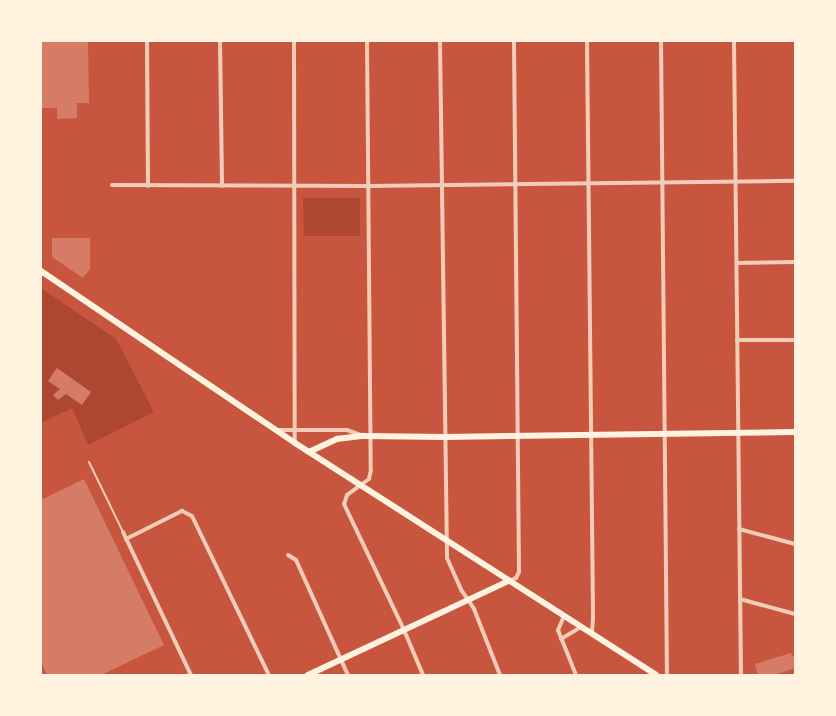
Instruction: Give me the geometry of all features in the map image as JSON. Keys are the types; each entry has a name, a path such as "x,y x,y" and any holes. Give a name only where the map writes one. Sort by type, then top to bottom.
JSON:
{"main road":[{"path":"41,271 360,486 656,675"},
{"path":"309,452 338,439 363,436 445,437 795,432"},
{"path":"308,675 509,581"}],"street":[{"path":"146,41 148,186"},
{"path":"220,41 222,186"},
{"path":"294,41 295,443"},
{"path":"367,41 370,474 369,479 347,495 344,504 404,630 423,675"},
{"path":"440,41 447,558 468,600 500,675"},
{"path":"509,581 516,578 519,572 514,41"},
{"path":"587,41 592,634"},
{"path":"661,41 667,675"},
{"path":"734,41 741,675"},
{"path":"112,185 368,186 795,181"},
{"path":"737,263 795,262"},
{"path":"737,340 795,340"},
{"path":"275,430 347,430 363,436"},
{"path":"126,539 182,512 187,512 192,516 269,675"},
{"path":"739,529 795,544"},
{"path":"123,532 191,675"},
{"path":"288,555 296,560 348,675"},
{"path":"740,599 795,614"},
{"path":"564,616 558,630 576,675"},
{"path":"561,638 581,627"}],"lane":[{"path":"88,462 123,532"}],"shaded area":[{"path":"303,198 360,198 360,236 304,236"},
{"path":"41,288 116,339 154,412 88,445 72,408 41,423"}],"building":[{"path":"41,41 88,41 89,103 77,103 77,118 57,119 57,108 41,108"},
{"path":"52,238 90,238 90,269 83,278 52,257"},
{"path":"57,368 91,392 82,405 66,394 58,400 53,395 60,389 48,381"},
{"path":"84,479 164,645 101,675 47,675 41,662 41,500"},
{"path":"791,653 792,656 795,655 795,668 774,675 758,675 755,664"}]}
